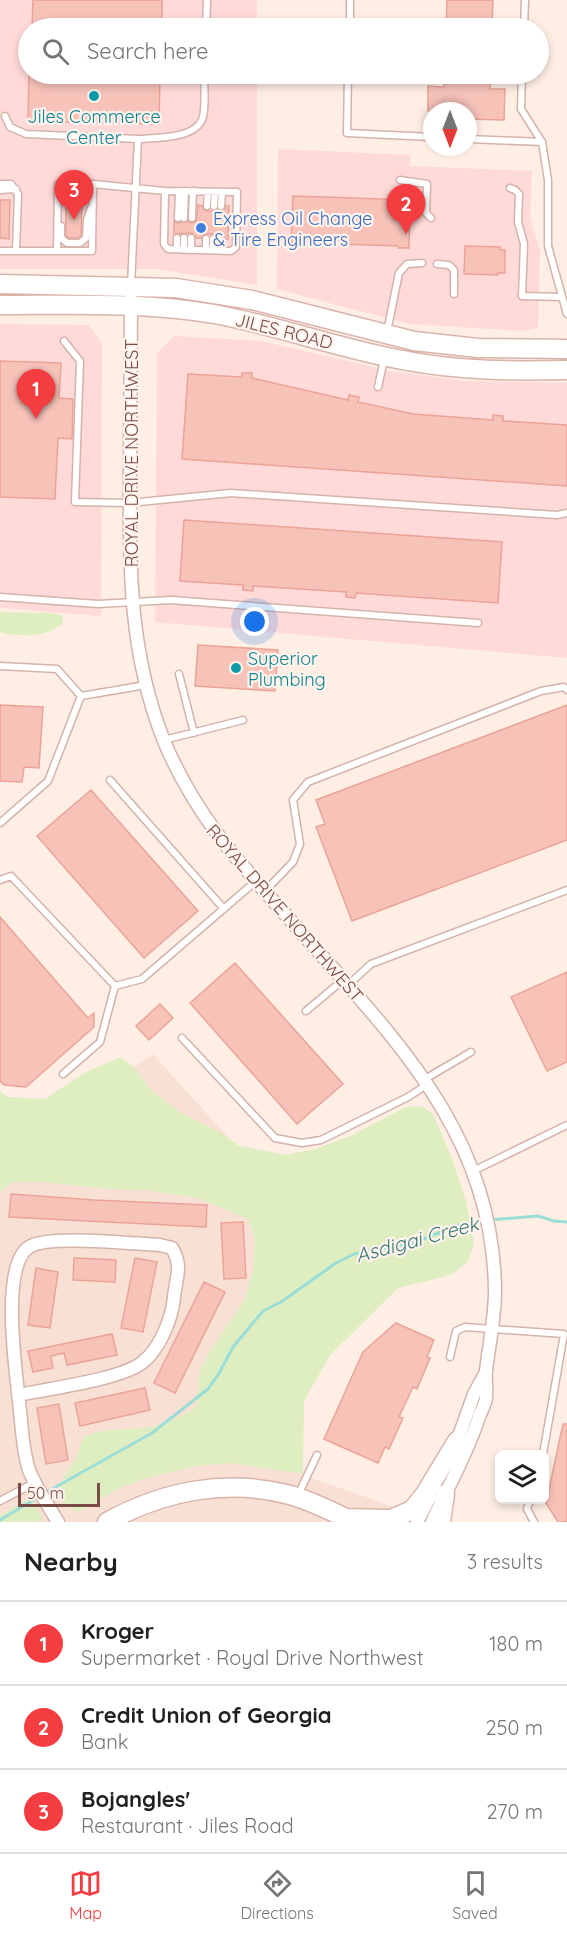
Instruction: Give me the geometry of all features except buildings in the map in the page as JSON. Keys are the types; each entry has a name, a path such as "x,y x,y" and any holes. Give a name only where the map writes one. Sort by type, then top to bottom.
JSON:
{"street":[{"name":"JILES ROAD","path":"0,284 176,288 252,300 414,341 478,348 567,349"},
{"name":"ROYAL DRIVE NORTHWEST","path":"131,286 129,502 131,602 139,659 164,740 188,791 230,853 345,982 427,1081 452,1124 473,1171 492,1245 495,1289 494,1329 486,1373 486,1398 470,1445 432,1522"},
{"name":"JILES ROAD","path":"0,305 131,307 187,311 251,321 408,362 479,369 567,370"},
{"path":"18,1395 123,1373 142,1362 153,1350 167,1326 173,1308 179,1268 178,1259 172,1248 160,1245 49,1240 29,1246 18,1261 11,1326 18,1395 28,1468 58,1522"},
{"name":"ROYAL DRIVE NORTHWEST","path":"417,1522 457,1441 474,1394 486,1373"},
{"path":"107,1522 153,1500 191,1491 241,1487 297,1497 350,1520 391,1519 412,1510 425,1494 457,1441"},
{"path":"441,1522 445,1494"}],"lane":[{"path":"206,18 207,0"},
{"path":"350,0 350,18"},
{"path":"524,18 525,0"},
{"path":"5,116 10,127 26,134 138,140 169,138 192,131 202,119 204,84"},
{"path":"348,84 347,133 423,137"},
{"path":"522,84 521,109 542,142 548,180 548,246 567,314"},
{"path":"477,139 542,142"},
{"path":"131,286 138,140"},
{"path":"400,180 427,184 426,213 431,218"},
{"path":"0,184 11,184 18,194 16,250"},
{"path":"57,251 58,184 93,184 165,191 237,192 236,247 231,251 168,249 164,244 165,191"},
{"path":"0,251 92,251 93,184"},
{"path":"510,188 519,194 518,222 525,244 522,296 562,297"},
{"path":"0,190 16,189"},
{"path":"186,191 185,218 186,191"},
{"path":"215,192 214,206 215,192"},
{"path":"57,202 61,221 61,238 67,243 80,243 86,238 87,220 93,202"},
{"path":"184,250 184,238 184,250"},
{"path":"213,250 213,239 213,250"},
{"path":"386,335 399,273 407,264 422,263"},
{"path":"436,264 449,265 454,270 454,294"},
{"path":"64,340 80,361 75,502 129,502 231,493 557,515 567,513"},
{"path":"378,387 384,356"},
{"path":"0,597 98,604 171,600 478,623"},
{"path":"0,666 57,669 81,696"},
{"path":"179,674 194,733"},
{"path":"81,696 146,686"},
{"path":"264,891 293,862 300,844 293,800 308,782 541,691 564,687 567,690"},
{"path":"0,822 48,781 81,696"},
{"path":"164,740 243,720"},
{"path":"110,780 224,909"},
{"path":"0,880 11,876 116,986"},
{"path":"116,986 142,979 256,881"},
{"path":"306,1011 370,964 567,890"},
{"path":"63,1074 100,1042 116,986"},
{"path":"182,1038 275,1138 302,1143 321,1140 408,1097 427,1081 471,1052"},
{"path":"473,1171 567,1125"},
{"path":"450,1357 456,1331 465,1327 565,1334 544,1450"},
{"path":"297,1497 317,1455"},
{"path":"0,1501 35,1483"},
{"path":"529,1504 527,1509 534,1522"}],"shaded area":[{"path":"0,0 257,0 257,18 18,18 18,84 257,84 257,285 157,269 0,269"},
{"path":"278,149 410,155 410,166 532,171 530,218 540,250 538,328 522,331 409,324 277,289"},
{"path":"0,324 89,325 102,344 101,616 0,608"},
{"path":"174,336 261,341 391,371 465,381 567,383 567,658 155,622 157,353"},
{"path":"153,1054 264,1177 246,1456 384,1503 426,1522 0,1522 0,1161"}],"green space":[{"path":"0,612 52,613 63,616 63,623 41,634 25,636 9,634 0,632"},
{"path":"121,1057 134,1067 153,1092 180,1112 221,1133 239,1146 287,1155 315,1149 350,1136 406,1107 421,1106 433,1114 452,1158 466,1201 474,1244 468,1261 451,1275 398,1288 330,1355 304,1401 303,1474 232,1463 196,1466 146,1478 120,1488 79,1512 63,1502 59,1491 84,1436 101,1431 154,1426 197,1407 199,1372 210,1351 245,1300 253,1270 255,1239 248,1219 198,1198 145,1190 42,1182 13,1182 0,1192 0,1091 8,1097 45,1099 84,1073"},
{"path":"31,1499 42,1517 41,1522 0,1522 0,1515"}],"waterway":[{"name":"Asdigai Creek","path":"489,1220 538,1216 567,1222"},
{"name":"Asdigai Creek","path":"45,1493 152,1433 208,1389 233,1347 263,1311 281,1302 336,1263 354,1254 413,1243 459,1225 483,1221"},
{"name":"Asdigai Creek","path":"0,1520 40,1496"}],"place":[{"name":"Jiles Commerce Center","path":"94,96"},
{"name":"Bojangles'","path":"74,220"},
{"name":"Express Oil Change & Tire Engineers","path":"201,228"},
{"name":"Credit Union of Georgia","path":"406,234"},
{"name":"Kroger","path":"36,419"},
{"name":"Superior Plumbing","path":"236,668"}]}
